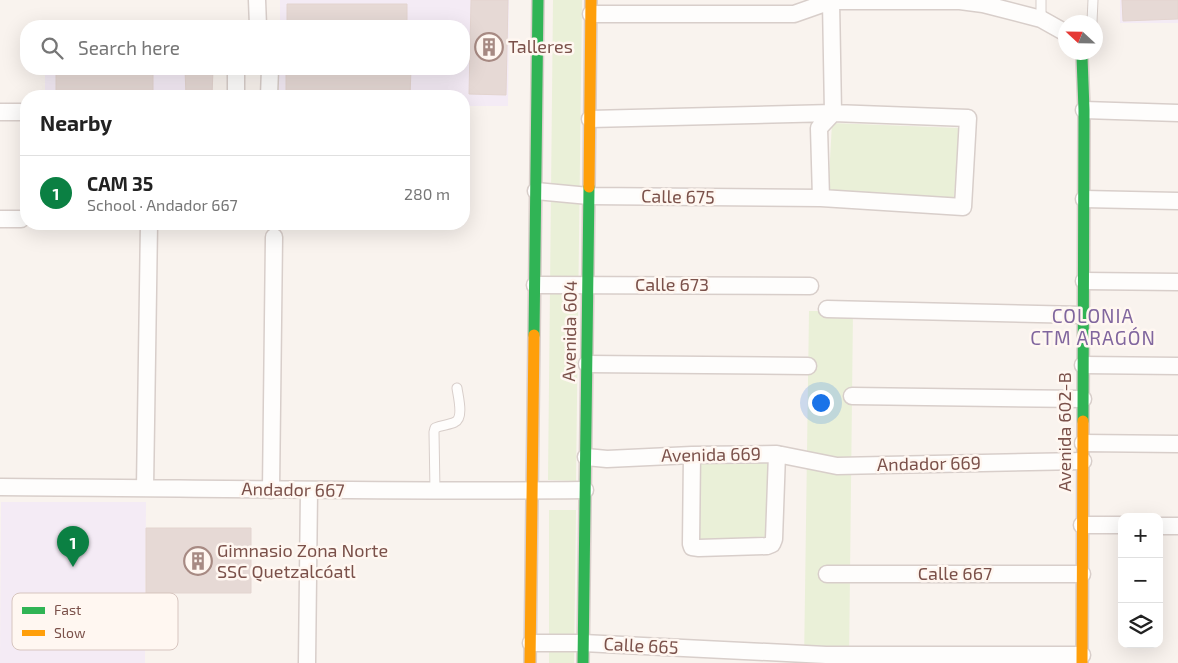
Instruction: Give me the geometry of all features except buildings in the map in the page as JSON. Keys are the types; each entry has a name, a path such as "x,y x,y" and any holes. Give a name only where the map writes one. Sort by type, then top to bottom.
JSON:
{"street":[{"path":"258,0 258,20"},
{"name":"Avenida 604","path":"530,663 538,0"},
{"path":"591,7 794,7 831,1 960,1 983,4 1041,19 1058,29"},
{"path":"821,198 819,128 833,113 831,1"},
{"name":"Avenida 604","path":"583,663 591,7"},
{"name":"Avenida 602-B","path":"1082,60 1084,281 1082,659"},
{"path":"236,75 236,90"},
{"path":"269,90 270,75"},
{"path":"1084,110 1178,113"},
{"path":"0,112 20,112"},
{"path":"590,119 833,113"},
{"name":"Calle 675","path":"536,191 589,196 821,198 964,207 968,118 833,113"},
{"path":"1084,199 1178,201"},
{"path":"0,219 20,219"},
{"path":"145,488 149,230"},
{"path":"271,490 274,236"},
{"path":"1084,281 1178,282"},
{"name":"Calle 673","path":"535,285 810,286"},
{"path":"827,309 1083,316"},
{"path":"587,364 808,366"},
{"path":"1083,365 1178,366"},
{"path":"852,396 1083,399"},
{"path":"1083,444 1178,444"},
{"name":"Avenida 669","path":"586,458 607,459 692,455 777,454 774,539 772,544 767,546 692,547 692,455"},
{"name":"Andador 669","path":"777,454 837,466 1083,461"},
{"name":"Andador 667","path":"0,487 309,491 585,490"},
{"path":"308,663 309,491"},
{"path":"1082,525 1118,526"},
{"path":"1163,526 1178,526"},
{"name":"Calle 667","path":"827,574 1082,574"},
{"name":"Calle 665","path":"531,643 583,643 826,655 1082,659"}],"lane":[{"path":"1041,0 1041,19"},
{"path":"1092,15 1093,0"},
{"path":"435,491 434,432 435,428 458,420 460,415 457,388"}],"shaded area":[{"path":"280,0 509,0 508,106 470,106 470,90 279,90 279,75 470,75 470,20 280,20"},
{"path":"1120,0 1178,0 1178,23 1120,23"},
{"path":"45,75 213,75 212,90 45,90"},
{"path":"1,502 146,502 145,593 12,593 12,650 145,650 145,663 0,663"}],"green space":[{"path":"553,0 582,0 576,481 548,480"},
{"path":"832,123 959,128 954,199 828,195"},
{"path":"809,311 853,311 849,663 804,663"},
{"path":"698,459 772,460 770,540 696,539"},
{"path":"549,510 576,510 574,663 549,663"}],"traffic: fast":[{"path":"534,335 538,0"},
{"path":"1082,60 1084,110 1083,421"},
{"path":"583,663 589,187"}],"traffic: slow":[{"path":"589,187 591,0"},
{"path":"530,663 534,335"},
{"path":"1082,663 1083,421"}],"place":[{"name":"Talleres","path":"489,47"},
{"name":"Gimnasio Zona Norte SSC Quetzalcóatl","path":"198,561"},
{"name":"CAM 35","path":"73,567"}],"district":[{"name":"COLONIA CTM ARAGÓN","path":"1093,327"}]}
